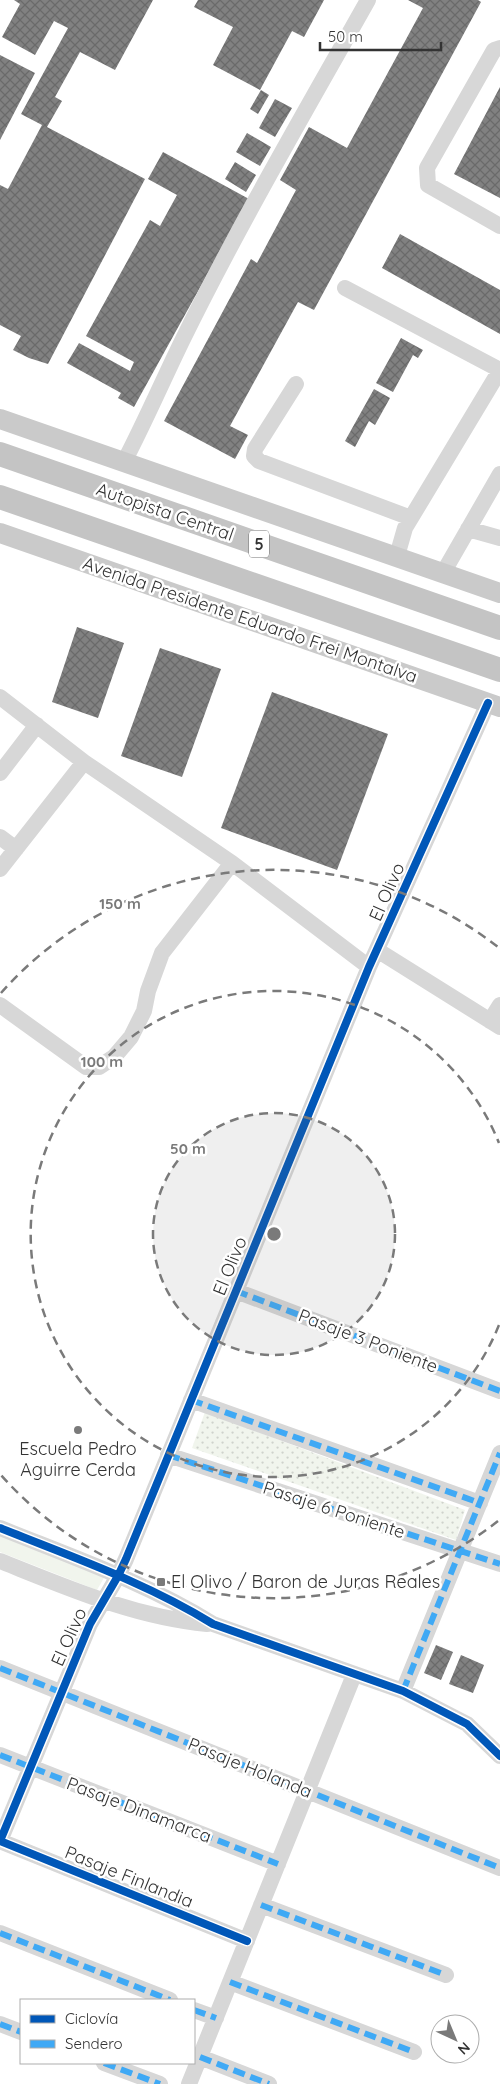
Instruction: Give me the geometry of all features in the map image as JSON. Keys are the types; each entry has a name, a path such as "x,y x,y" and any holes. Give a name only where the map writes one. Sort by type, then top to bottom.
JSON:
{"highway":[{"name":"Autopista Central","path":"0,454 500,628"},
{"name":"5","path":"0,497 500,670"},
{"path":"441,607 500,619"},
{"path":"421,643 500,681"}],"main road":[{"path":"0,419 500,593"},
{"name":"Avenida Presidente Eduardo Frei Montalva","path":"0,533 494,705"}],"street":[{"path":"124,462 149,414 183,340 263,185 368,0"},
{"path":"500,48 494,50 427,168 428,185 500,226"},
{"path":"345,288 500,370 405,528 397,556"},
{"path":"296,384 255,448 254,456 259,461 411,518"},
{"path":"443,573 500,474"},
{"path":"468,529 500,538"},
{"path":"0,697 84,762 232,863 369,967"},
{"name":"El Olivo","path":"0,1841 90,1624 118,1576 369,967 494,705"},
{"path":"0,773 37,725"},
{"path":"0,869 84,762"},
{"path":"0,837 16,849"},
{"path":"0,1005 86,1067 99,1067 114,1057 132,1037 144,1011 148,991 162,953 232,863"},
{"path":"377,950 495,1024 500,1004"},
{"name":"Pasaje 3 Poniente","path":"236,1291 500,1392"},
{"path":"191,1400 480,1503"},
{"path":"403,1691 500,1453"},
{"name":"Pasaje 6 Poniente","path":"168,1455 500,1564"},
{"path":"0,1528 165,1597 213,1624 403,1691 467,1724 500,1756"},
{"path":"0,1561 103,1602 175,1620 213,1624"},
{"name":"Pasaje Holanda","path":"0,1668 500,1868"},
{"path":"189,2084 354,1675"},
{"name":"Pasaje Dinamarca","path":"0,1755 278,1864"},
{"name":"Pasaje Finlandia","path":"0,1841 247,1941"},
{"path":"261,1905 446,1975"},
{"path":"0,1934 167,1999"},
{"path":"230,1982 414,2052"},
{"path":"195,2010 216,2018"},
{"path":"0,2024 20,2032"},
{"path":"200,2057 269,2084"},
{"path":"107,2064 160,2084"}],"shaded area":[{"path":"205,1412 465,1510 456,1540 192,1448"},
{"path":"0,1535 105,1576 97,1590 0,1552"}],"building":[{"path":"14,0 153,0 115,70 80,52 55,97 62,101 47,127 145,179 48,364 13,350 21,336 0,325 0,185 8,189 42,125 21,114 68,28 54,21 35,55 2,37 20,4"},
{"path":"198,0 324,0 304,37 292,31 260,90 213,65 233,27 194,7"},
{"path":"408,0 478,0 481,2 314,310 298,302 230,426 248,435 235,459 164,421 251,259 257,263 296,190 280,180 309,127 347,148 423,8"},
{"path":"0,55 35,73 0,140"},
{"path":"500,87 500,198 454,174"},
{"path":"261,90 269,95 258,114 250,109"},
{"path":"275,99 292,108 275,137 259,128"},
{"path":"247,133 271,147 260,166 236,152"},
{"path":"163,152 249,199 134,407 118,398 121,393 67,363 79,343 130,371 134,362 86,336 150,220 160,226 177,195 148,179"},
{"path":"235,162 256,175 246,192 225,179"},
{"path":"400,234 500,290 500,334 382,268"},
{"path":"401,338 423,350 418,358 413,355 393,392 376,383"},
{"path":"374,389 390,398 375,425 369,421 355,447 345,441"},
{"path":"77,627 124,643 98,718 52,702"},
{"path":"160,648 221,669 182,777 121,756"},
{"path":"272,692 388,734 337,870 221,828"},
{"path":"436,1645 453,1652 441,1680 424,1673"},
{"path":"461,1655 484,1665 473,1693 449,1684"}],"marked path":[{"path":"236,1291 500,1391"},
{"path":"191,1400 480,1503"},
{"path":"403,1691 500,1453"},
{"path":"168,1455 500,1564"},
{"path":"0,1668 500,1868"},
{"path":"0,1755 278,1864"},
{"path":"261,1905 446,1975"},
{"path":"0,1933 167,1999"},
{"path":"230,1982 414,2052"},
{"path":"195,2010 216,2018"},
{"path":"0,2024 20,2032"},
{"path":"200,2057 269,2084"},
{"path":"107,2064 160,2084"}],"cycle path":[{"path":"247,1941 0,1841 90,1624 126,1559 369,967 488,703"},
{"path":"0,1528 136,1583 213,1624 403,1691 467,1724 500,1756"}],"place":[{"name":"Escuela Pedro Aguirre Cerda","path":"78,1430"},
{"name":"El Olivo / Baron de Juras Reales","path":"161,1582"}]}
